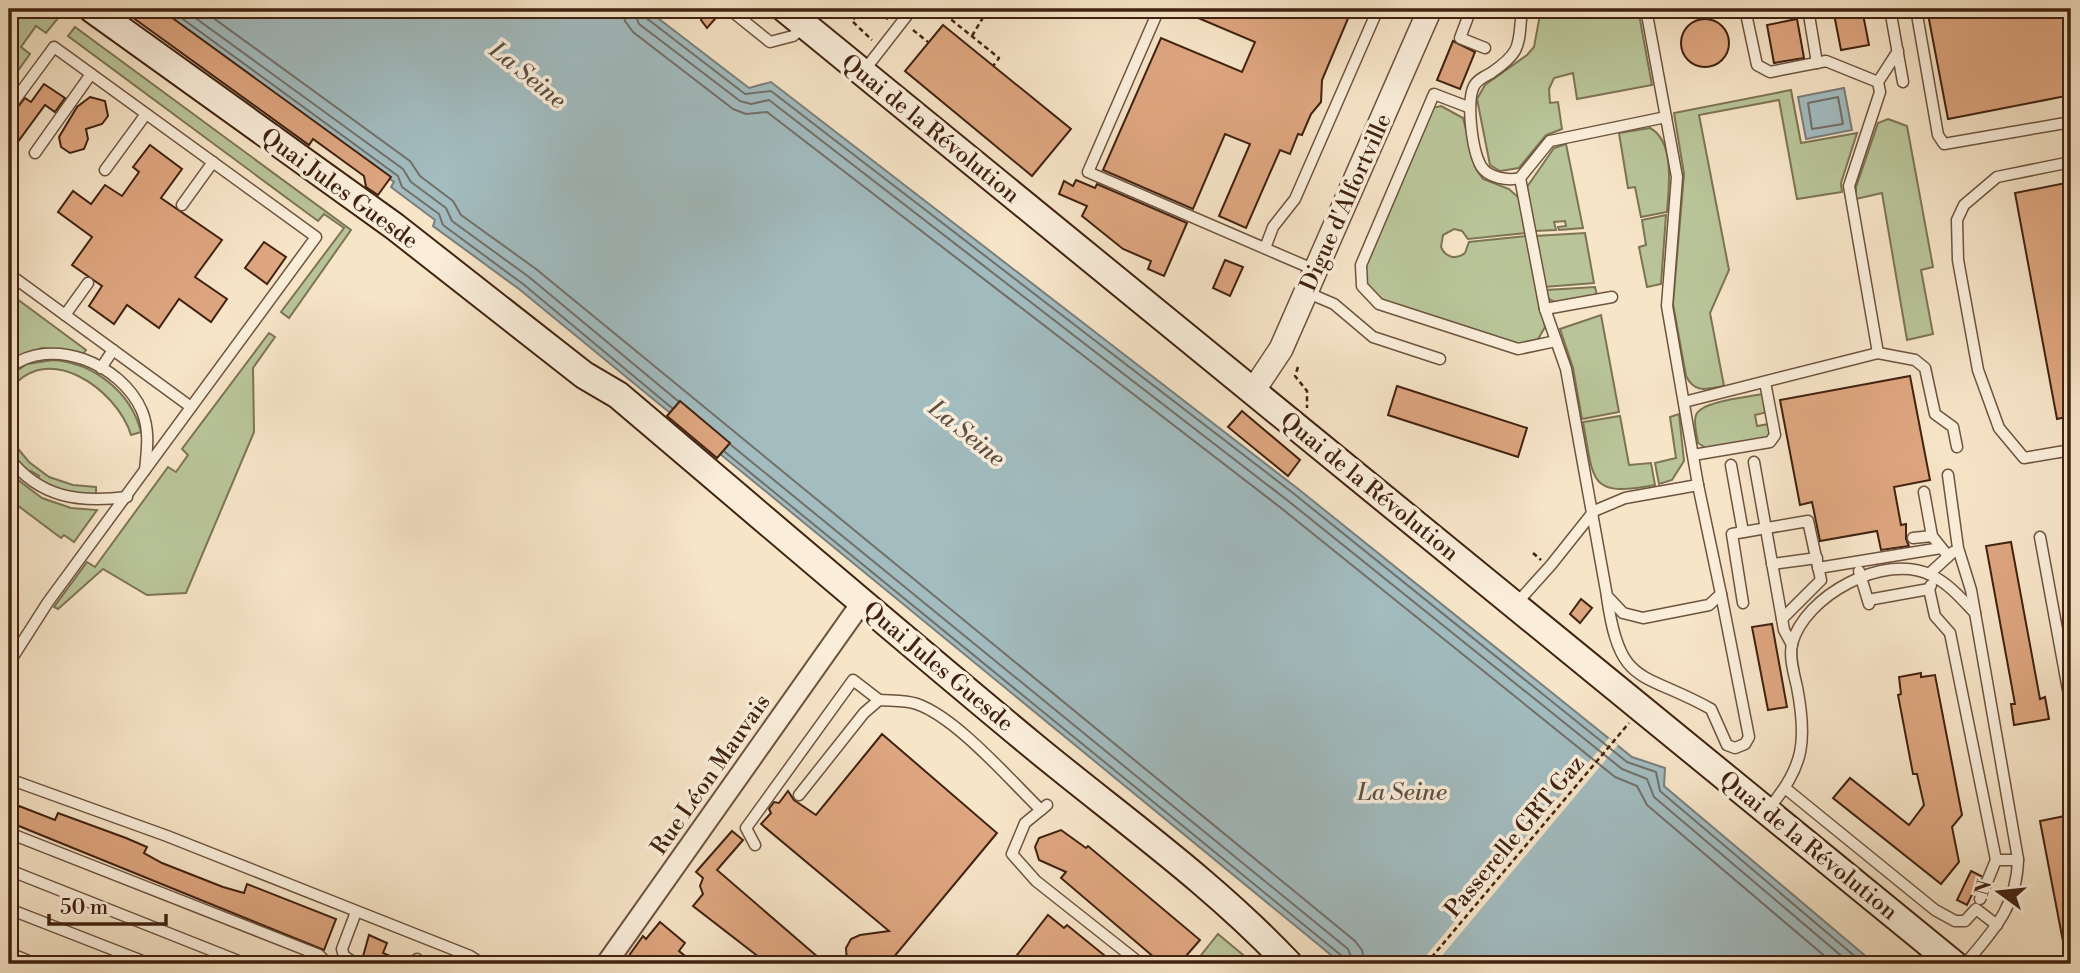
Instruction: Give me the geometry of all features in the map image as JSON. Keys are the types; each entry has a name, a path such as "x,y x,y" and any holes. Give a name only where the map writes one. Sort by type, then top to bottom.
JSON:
{"main road":[{"name":"Quai Jules Guesde","path":"92,9 394,226 584,375 613,409 799,570 858,607 1056,795 1177,877 1271,964"},
{"name":"Quai de la Révolution","path":"795,17 1954,964"},
{"name":"Quai Jules Guesde","path":"1056,795 1248,923 1289,964"}],"street":[{"name":"Digue d'Alfortville","path":"1253,391 1277,358 1430,9"},
{"name":"Rue Léon Mauvais","path":"606,964 858,607"}],"lane":[{"path":"729,9 770,42 793,36 795,17"},
{"path":"863,72 912,9"},
{"path":"1159,9 1088,172 1315,270"},
{"path":"1265,248 1273,227 1295,199 1378,9"},
{"path":"1471,9 1460,37 1485,48"},
{"path":"1522,9 1517,50 1509,60 1475,84 1468,107 1481,166 1493,176 1511,180 1520,178 1550,141 1666,117"},
{"path":"1520,178 1545,309 1566,369 1594,511 1613,635 1623,659 1637,675 1711,709 1727,745 1735,748 1745,744 1749,737 1698,485 1667,306 1677,177 1646,9"},
{"path":"1745,9 1757,65 1770,72 1826,61 1878,82"},
{"path":"1808,9 1818,63"},
{"path":"1890,9 1903,82"},
{"path":"1916,9 1938,135 1944,144 2071,122"},
{"path":"9,108 54,47 316,237 48,602 9,663"},
{"path":"1878,352 1849,186 1880,92 1878,82 1898,51"},
{"path":"35,153 91,74"},
{"path":"1468,107 1434,94 1361,265 1362,286 1379,304 1518,349 1556,341"},
{"path":"105,170 146,114"},
{"path":"182,205 213,162"},
{"path":"2071,162 2003,174 1964,205 1957,219 1958,260 1978,370 1999,428 2024,458 2071,450"},
{"path":"9,274 191,407"},
{"path":"65,315 88,283"},
{"path":"1306,292 1341,309 1373,337 1440,359"},
{"path":"1545,309 1612,297"},
{"path":"101,368 113,350"},
{"path":"9,368 36,354 54,352 80,357 101,368 127,388 141,410 149,437 145,471"},
{"path":"1685,402 1878,352 1915,360 1925,368 1935,414 1953,427 1957,447"},
{"path":"1693,454 1770,442 1775,435 1765,382"},
{"path":"9,457 27,477 57,496 97,500 127,497"},
{"path":"1754,462 1782,619 1792,645 1804,742 1785,788 1767,810"},
{"path":"1731,465 1743,532"},
{"path":"1948,475 1958,548 1975,613 2018,860 2018,886 1997,925 1965,964"},
{"path":"1516,604 1594,511 1625,498 1698,485"},
{"path":"1924,492 1932,536 1944,552"},
{"path":"1743,603 1732,534 1808,521 1821,580 1782,619"},
{"path":"1913,538 1932,536"},
{"path":"2040,537 2071,706"},
{"path":"1772,564 1857,561 1944,552 1958,548"},
{"path":"1944,552 1932,576 1929,589 1935,616 1950,633 1996,860 1980,899"},
{"path":"1857,561 1868,602 1929,589"},
{"path":"1792,645 1804,621 1833,591 1860,576 1906,570 1932,576 1951,587 1975,613"},
{"path":"1607,596 1623,613 1643,618 1709,605 1721,594"},
{"path":"755,845 746,828 853,680 879,701 913,703 928,709 970,741 1056,795 1025,823 1012,854 1036,881 1141,964"},
{"path":"799,795 855,723 879,701"},
{"path":"9,779 93,808 470,956 482,964"},
{"path":"1785,788 1935,910 1955,921 1965,922 1976,909 1997,925"},
{"path":"9,833 319,955 328,964"},
{"path":"1996,860 2018,860"},
{"path":"9,870 246,964"},
{"path":"9,909 150,964"},
{"path":"356,912 342,949 344,956 356,964"},
{"path":"9,953 36,964"}],"path":[{"path":"862,9 852,21 873,38 869,43"},
{"path":"938,9 999,58 993,66"},
{"path":"972,36 988,9"},
{"path":"1297,368 1295,376 1308,396 1304,412"},
{"path":"1533,553 1542,561 1547,560"},
{"name":"Passerelle GRT Gaz","path":"1426,964 1625,728"}],"green space":[{"path":"9,9 47,9 59,17 46,33 36,26 21,47 30,54 9,83"},
{"path":"1541,9 1638,9 1652,85 1577,99 1573,73 1554,78 1549,89 1550,103 1558,102 1562,129 1546,135 1519,168 1500,171 1490,165 1477,99 1485,85 1534,47"},
{"path":"75,27 351,230 289,318 281,312 344,228 324,214 318,221 68,36"},
{"path":"1791,90 1801,143 1857,133 1841,183 1842,192 1797,199 1779,100 1699,115 1729,270 1710,313 1724,386 1697,388 1686,376 1673,304 1684,174 1674,113"},
{"path":"1441,106 1463,118 1476,169 1483,179 1509,189 1519,198 1527,233 1468,239 1462,231 1454,229 1443,235 1441,247 1448,256 1455,257 1465,253 1469,242 1527,236 1545,327 1537,341 1519,346 1379,300 1366,284 1366,263 1432,108"},
{"path":"1888,119 1907,126 1933,267 1921,270 1933,334 1907,340 1882,193 1856,199 1856,187 1878,123"},
{"path":"1650,128 1658,134 1667,154 1667,212 1641,217 1635,187 1628,188 1619,133"},
{"path":"1566,144 1583,228 1559,230 1558,227 1566,226 1565,221 1554,222 1556,230 1534,231 1527,187 1554,148"},
{"path":"1666,215 1661,284 1647,287 1639,247 1646,245 1642,220"},
{"path":"1585,233 1594,283 1544,287 1535,236"},
{"path":"1595,287 1597,296 1558,304 1546,297 1546,290"},
{"path":"9,293 86,350 83,354 42,348 9,360"},
{"path":"1601,315 1619,412 1582,419 1573,368 1560,329"},
{"path":"269,333 275,337 253,368 254,432 186,593 147,595 103,569 58,609 54,607 87,562 95,567 168,467 176,472 188,455 182,449"},
{"path":"53,360 83,367 109,382 129,404 141,432 131,435 111,401 96,387 78,376 60,370 41,369 24,376 9,392 9,376 27,364"},
{"path":"1763,394 1767,412 1755,415 1757,426 1769,424 1771,434 1768,439 1709,450 1698,443 1695,422 1700,410 1716,403"},
{"path":"1679,414 1684,461 1672,480 1659,484 1655,463 1676,458 1670,417"},
{"path":"1620,416 1629,465 1651,463 1655,485 1617,489 1598,480 1593,471 1583,422"},
{"path":"9,438 29,462 49,477 73,485 96,487 96,496 75,496 37,481 39,476 31,471 27,474 9,454"},
{"path":"9,473 42,498 71,508 97,510 74,542 64,535 61,538 9,499"},
{"path":"1218,934 1254,964 1194,964"}],"water":[{"name":"La Seine","path":"157,9 646,9 749,88 771,82 1297,488 1632,757 1665,768 1664,786 1875,964 1342,964 519,289 433,226 435,220 391,187 394,182"},
{"path":"1844,88 1852,130 1806,139 1798,97"}],"pier":[{"path":"1609,738 1618,745 1435,964 1419,964"}],"building":[{"path":"121,9 160,9 391,177 378,195 366,187 364,176 313,139 309,145"},
{"path":"705,9 722,9 707,28 701,20"},
{"path":"1177,9 1352,9 1322,80 1321,102 1311,114 1302,135 1298,134 1290,154 1280,150 1246,228 1219,216 1250,144 1225,134 1193,209 1103,170 1161,38 1242,72 1255,42"},
{"path":"1833,9 1862,9 1869,45 1841,50"},
{"path":"1927,9 2071,9 2071,95 1948,119"},
{"path":"1705,19 1722,26 1729,43 1722,60 1705,67 1688,60 1681,43 1688,26"},
{"path":"1797,19 1804,58 1774,63 1767,25"},
{"path":"943,25 1071,129 1032,176 905,71"},
{"path":"1453,41 1475,52 1460,89 1437,80"},
{"path":"44,84 65,98 55,112 45,105 9,154 9,118 25,98 31,102"},
{"path":"90,97 105,101 108,116 102,124 86,129 88,139 84,149 70,153 61,147 59,137 77,107"},
{"path":"150,145 182,169 161,198 222,240 195,277 227,299 211,322 179,299 159,328 127,305 114,324 89,306 102,286 72,265 92,237 58,212 73,191 91,204 105,185 122,196 139,172 133,167"},
{"path":"1076,180 1095,188 1097,184 1187,223 1164,276 1148,269 1151,261 1123,249 1082,216 1087,206 1059,194 1064,181 1073,186"},
{"path":"2071,182 2071,416 2057,419 2015,193"},
{"path":"264,242 286,257 267,284 245,268"},
{"path":"1225,260 1243,267 1230,296 1213,288"},
{"path":"1910,376 1930,480 1894,487 1901,525 1906,524 1909,546 1881,550 1877,531 1820,541 1812,502 1800,505 1780,400"},
{"path":"1397,386 1527,428 1518,457 1388,415"},
{"path":"680,401 730,443 717,458 667,416"},
{"path":"1242,411 1300,460 1288,476 1228,427"},
{"path":"2011,542 2040,699 2045,697 2049,719 2014,725 2011,704 2015,704 1986,546"},
{"path":"1581,599 1592,608 1580,623 1570,614"},
{"path":"1772,624 1787,707 1768,710 1752,627"},
{"path":"1921,673 1921,677 1935,675 1962,815 1952,827 1959,862 1941,884 1833,798 1850,778 1909,825 1924,805 1917,774 1913,774 1898,695 1901,694 1899,677"},
{"path":"882,734 997,833 888,964 847,964 846,948 851,939 889,931 761,824 771,813 769,809 774,802 779,803 788,791 794,800 816,815"},
{"path":"19,806 55,820 58,813 126,838 147,847 144,853 162,863 223,887 244,893 247,884 336,919 324,950 9,822 9,808 17,811"},
{"path":"2065,816 2067,830 2071,829 2071,952 2065,952 2040,821"},
{"path":"1061,830 1086,848 1088,846 1200,940 1179,964 1162,964 1061,878 1066,872 1039,860 1035,847 1039,838"},
{"path":"732,831 743,840 717,870 826,964 768,964 693,906 703,894 700,886 703,878 696,872"},
{"path":"1971,871 1981,876 1967,905 1957,900"},
{"path":"1048,915 1064,928 1067,925 1115,964 1010,964"},
{"path":"660,922 685,943 679,951 695,964 623,964 643,936 646,939"},
{"path":"369,935 387,943 383,953 408,964 373,964 362,960"}]}
